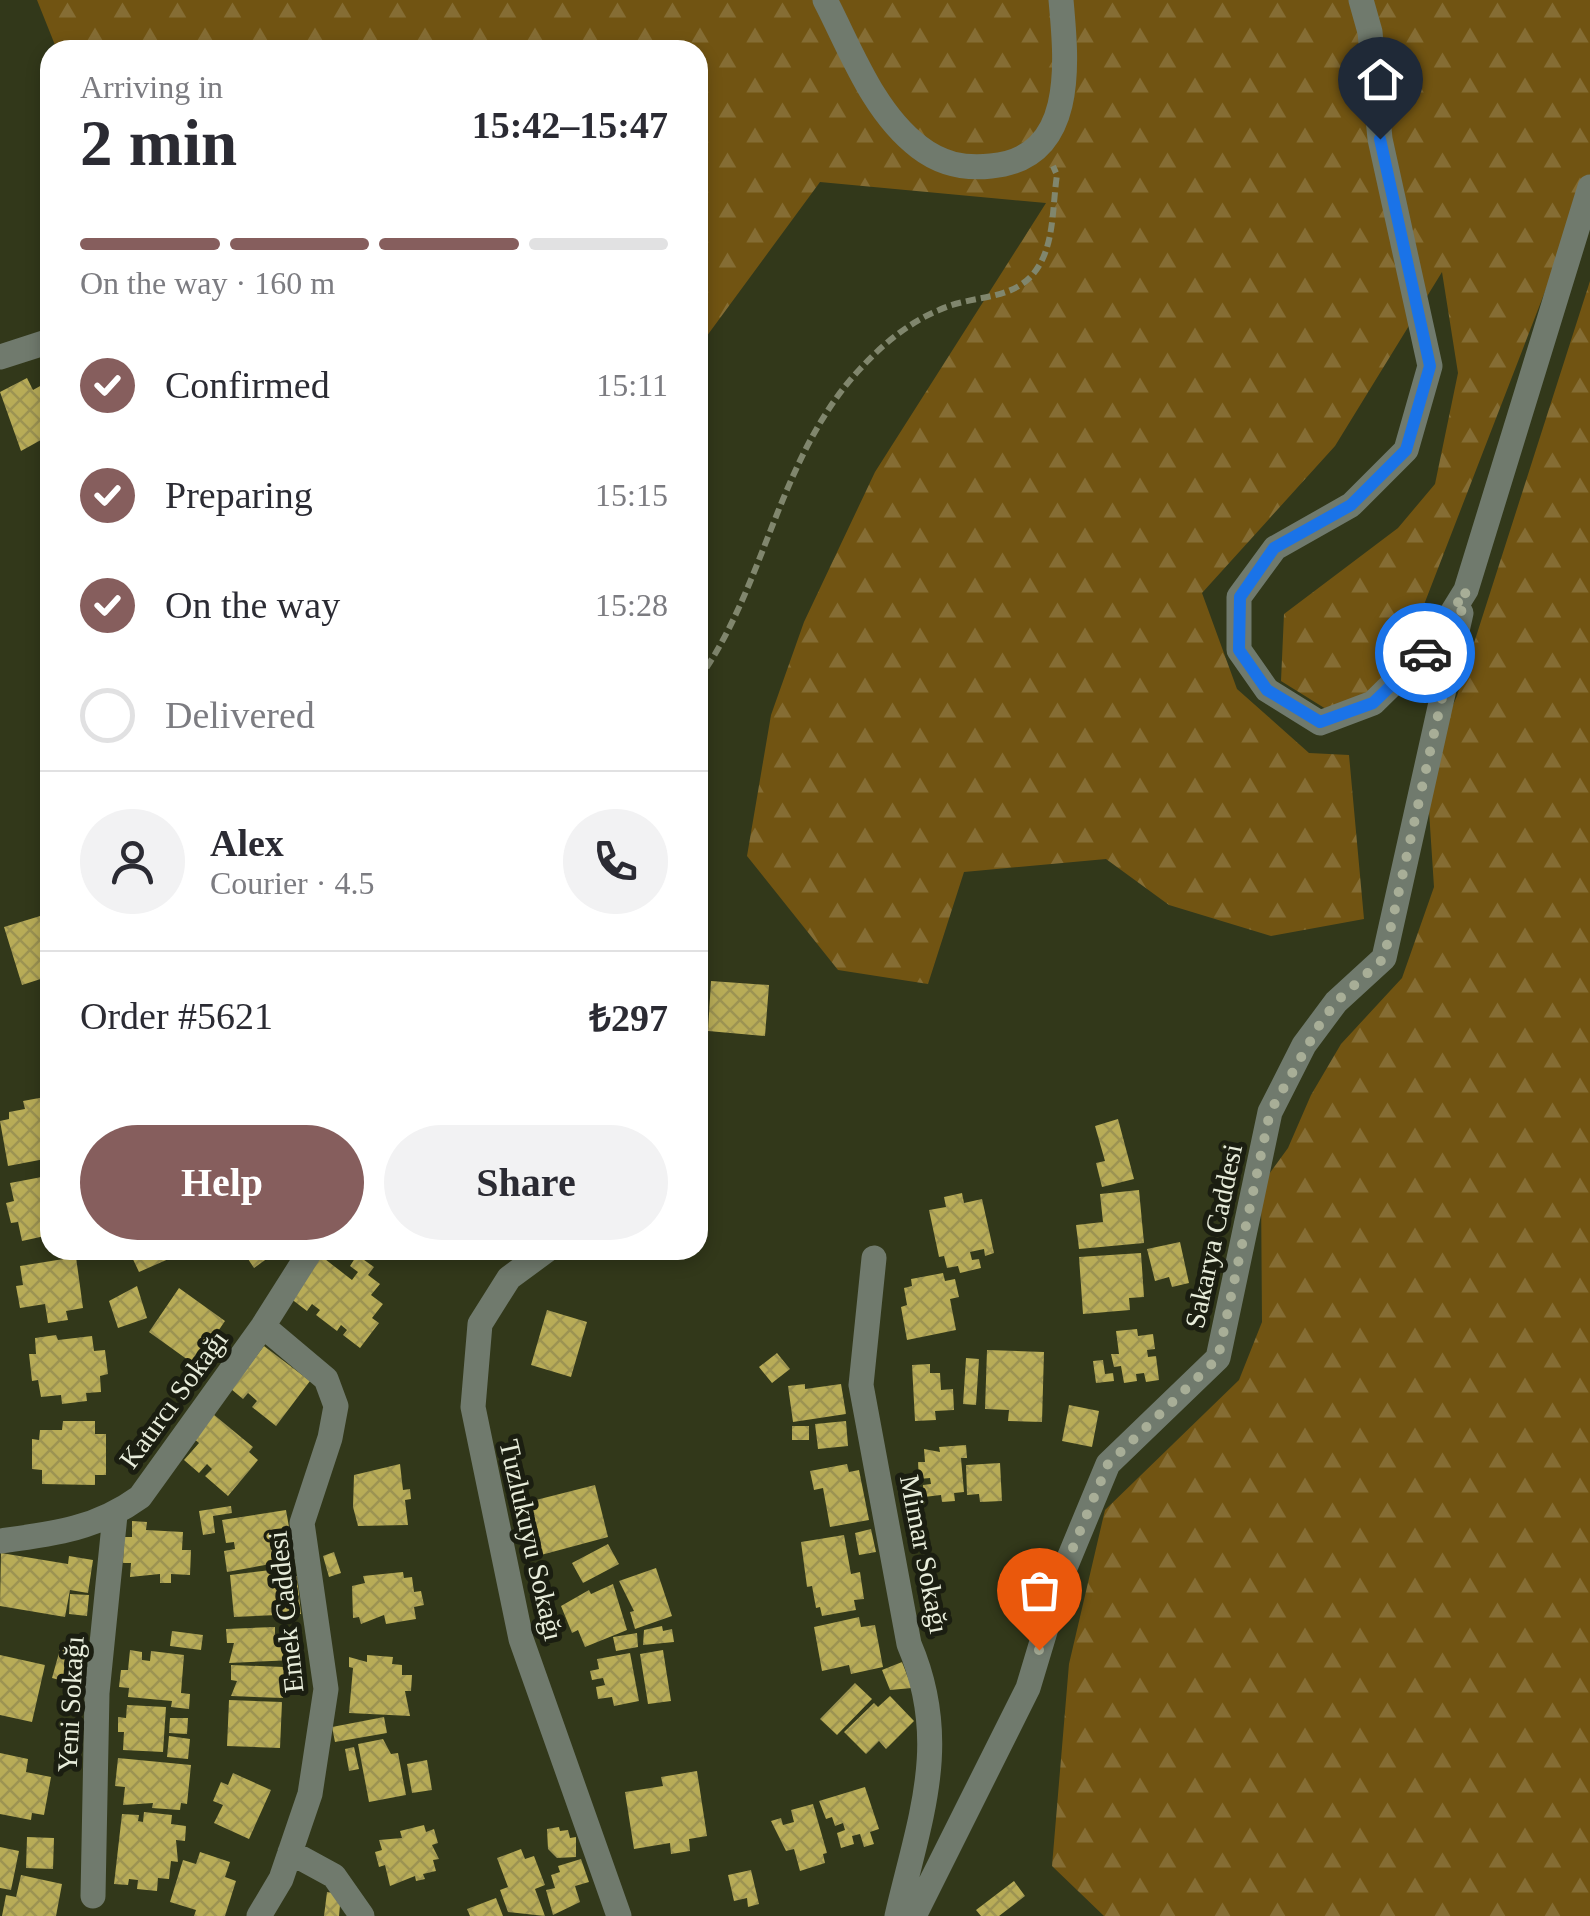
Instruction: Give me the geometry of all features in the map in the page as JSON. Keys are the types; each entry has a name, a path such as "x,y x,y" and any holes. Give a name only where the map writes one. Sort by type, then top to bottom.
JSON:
{"street":[{"path":"825,0 885,113 920,147 954,166 990,167 1015,162 1045,145 1059,116 1061,0"},
{"path":"1361,0 1370,32 1380,139 1430,366 1406,450 1351,505 1274,548 1240,597 1239,650 1267,690 1320,722 1373,703 1432,645 1466,590 1590,187"},
{"path":"0,357 40,344"},
{"name":"Sakarya Caddesi","path":"914,1916 1028,1688 1062,1574 1108,1464 1218,1358 1270,1112 1314,1031 1336,1002 1384,958 1466,590"},
{"name":"Mimar Sokağı","path":"874,1258 861,1386 910,1644 926,1682 934,1739 897,1916"},
{"name":"Katırcı Sokağı","path":"0,1542 80,1530 115,1515 140,1497 263,1326 302,1260"},
{"name":"Tuzlukuyu Sokağı","path":"533,1260 509,1278 480,1324 473,1408 521,1639 619,1916"},
{"name":"Emek Caddesi","path":"259,1916 290,1852 310,1794 326,1689 302,1523 330,1438 336,1406 326,1379 288,1342 263,1326"},
{"name":"Yeni Sokağı","path":"93,1896 98,1693 115,1515"},
{"path":"290,1852 334,1876 362,1916"}],"path":[{"path":"708,664 725,636 792,476 856,373 916,321 942,308 1012,293 1042,262 1057,176 1045,145"}],"green space":[{"path":"37,0 1590,0 1590,175 1403,659 1372,701 1334,714 1281,681 1284,614 1398,528 1435,484 1458,373 1442,272 1335,446 1202,593 1237,689 1309,753 1349,755 1364,919 1271,936 1169,905 1106,859 964,872 928,984 838,970 747,856 771,715 804,622 875,472 1046,203 820,182 708,334 708,40 53,40"},
{"path":"1590,281 1590,1916 1104,1916 1052,1866 1069,1664 1105,1510 1239,1380 1262,1322 1261,1185 1288,1148 1311,1095 1341,1044 1402,978 1434,887 1426,765 1457,696"}],"building":[{"path":"27,378 33,390 40,386 40,441 21,451 0,392"},
{"path":"40,916 40,979 22,985 4,927"},
{"path":"711,981 769,985 765,1036 708,1031"},
{"path":"40,1098 40,1160 8,1166 0,1121 9,1119 9,1112 25,1109 23,1101"},
{"path":"1118,1119 1134,1179 1102,1187 1096,1163 1105,1161 1095,1126"},
{"path":"40,1177 40,1237 22,1241 18,1222 11,1223 6,1203 14,1201 10,1183"},
{"path":"1139,1190 1144,1243 1079,1249 1076,1225 1103,1222 1100,1194"},
{"path":"962,1193 964,1203 982,1199 994,1253 985,1256 984,1249 970,1252 972,1260 979,1259 981,1268 960,1273 958,1266 947,1268 944,1256 939,1257 929,1210 946,1207 944,1197"},
{"path":"1180,1242 1189,1283 1172,1287 1169,1277 1155,1281 1147,1249"},
{"path":"1141,1253 1144,1297 1129,1298 1130,1310 1083,1314 1079,1257"},
{"path":"76,1260 83,1308 66,1311 68,1320 48,1323 45,1304 20,1308 16,1286 23,1285 20,1266"},
{"path":"133,1260 166,1260 139,1272"},
{"path":"249,1260 265,1260 254,1268"},
{"path":"318,1260 326,1260 352,1280 358,1272 350,1266 354,1260 364,1260 374,1267 368,1275 380,1284 371,1295 383,1304 372,1318 379,1323 360,1348 343,1335 347,1330 341,1325 337,1331 316,1315 320,1310 312,1304 307,1311 290,1298"},
{"path":"943,1273 945,1281 955,1279 959,1297 950,1299 956,1330 907,1340 901,1307 907,1305 904,1288 912,1286 911,1279"},
{"path":"137,1286 147,1318 118,1328 109,1301"},
{"path":"179,1288 225,1321 195,1365 149,1332"},
{"path":"547,1310 587,1322 571,1377 531,1365"},
{"path":"1137,1329 1138,1336 1153,1334 1155,1349 1147,1350 1148,1357 1156,1356 1159,1380 1146,1382 1144,1373 1136,1374 1137,1381 1124,1383 1121,1366 1114,1367 1111,1354 1119,1354 1116,1331"},
{"path":"56,1335 58,1340 92,1336 94,1351 105,1350 108,1374 100,1376 101,1392 86,1393 87,1401 62,1404 61,1395 41,1397 38,1380 32,1381 29,1354 36,1354 35,1338"},
{"path":"264,1346 310,1381 276,1426 252,1407 257,1401 248,1393 243,1399 231,1389"},
{"path":"987,1350 1044,1352 1042,1422 1008,1421 1009,1410 985,1409"},
{"path":"777,1353 790,1369 772,1383 759,1367"},
{"path":"966,1358 979,1359 976,1405 963,1404"},
{"path":"1103,1360 1105,1374 1113,1373 1114,1381 1096,1383 1093,1361"},
{"path":"930,1364 930,1373 940,1373 941,1390 953,1389 954,1410 935,1411 936,1420 915,1421 912,1365"},
{"path":"805,1384 805,1389 841,1384 846,1414 793,1422 788,1386"},
{"path":"1069,1405 1099,1411 1092,1447 1062,1441"},
{"path":"213,1414 253,1447 249,1452 258,1460 228,1496 205,1476 212,1469 207,1464 199,1473 184,1460 199,1443 193,1438"},
{"path":"63,1421 95,1421 95,1434 106,1434 106,1475 95,1475 95,1485 42,1484 42,1470 32,1469 32,1439 39,1440 40,1430 62,1430"},
{"path":"846,1421 848,1446 818,1449 815,1424"},
{"path":"792,1426 809,1426 809,1440 792,1440"},
{"path":"966,1445 967,1458 961,1458 964,1492 954,1493 955,1501 942,1502 941,1495 924,1497 923,1485 931,1484 930,1478 919,1479 918,1462 925,1462 924,1449 940,1452 939,1447"},
{"path":"1000,1463 1002,1501 980,1502 979,1494 967,1495 966,1465"},
{"path":"400,1464 403,1490 410,1489 411,1499 405,1500 408,1525 358,1526 353,1507 354,1475"},
{"path":"847,1464 849,1472 859,1470 869,1520 830,1527 823,1488 814,1490 810,1471"},
{"path":"595,1485 608,1537 541,1555 528,1502"},
{"path":"231,1506 232,1513 213,1516 215,1533 203,1535 199,1511"},
{"path":"286,1510 292,1544 273,1547 276,1563 227,1572 224,1551 235,1549 234,1542 226,1543 222,1520"},
{"path":"132,1521 147,1522 146,1530 183,1532 182,1550 191,1550 190,1575 171,1574 171,1583 160,1583 160,1574 130,1577 131,1563 123,1563 124,1537 132,1537"},
{"path":"871,1529 876,1552 859,1555 855,1533"},
{"path":"844,1535 851,1574 860,1572 864,1599 854,1600 856,1610 822,1616 820,1607 816,1608 812,1586 807,1587 801,1542"},
{"path":"608,1544 619,1564 583,1583 572,1563"},
{"path":"334,1552 341,1573 329,1577 323,1556"},
{"path":"1,1553 68,1564 69,1556 93,1560 88,1593 70,1590 65,1617 0,1606"},
{"path":"656,1568 672,1616 635,1629 630,1612 634,1611 619,1581"},
{"path":"279,1569 281,1578 297,1576 301,1614 234,1617 230,1575"},
{"path":"403,1572 404,1578 412,1577 414,1592 421,1591 424,1605 414,1607 416,1619 386,1624 384,1615 361,1624 359,1617 353,1618 352,1586 365,1583 363,1576"},
{"path":"613,1584 627,1630 585,1647 578,1630 572,1633 561,1606 589,1590 591,1594"},
{"path":"70,1594 89,1595 87,1616 69,1614"},
{"path":"859,1617 861,1627 875,1625 883,1667 851,1674 849,1665 822,1671 814,1627"},
{"path":"662,1626 663,1631 672,1629 674,1642 643,1645 644,1630"},
{"path":"275,1627 275,1634 290,1633 295,1660 229,1663 234,1643 227,1643 226,1629"},
{"path":"172,1631 203,1635 201,1650 170,1646"},
{"path":"637,1633 638,1647 616,1651 613,1637"},
{"path":"62,1642 81,1647 71,1683 52,1678"},
{"path":"130,1650 142,1652 142,1660 150,1661 151,1651 184,1655 181,1693 190,1694 189,1709 171,1707 172,1701 128,1697 129,1688 119,1687 121,1670 128,1670"},
{"path":"663,1650 671,1701 648,1704 640,1654"},
{"path":"630,1653 639,1701 614,1706 612,1697 598,1699 596,1687 605,1685 603,1678 592,1680 590,1671 599,1669 597,1659"},
{"path":"0,1655 45,1665 32,1722 0,1715"},
{"path":"367,1655 393,1657 392,1664 402,1665 402,1675 412,1675 411,1691 405,1691 410,1716 349,1713 353,1668 349,1667 349,1657 367,1662"},
{"path":"902,1662 912,1688 890,1690 882,1670"},
{"path":"231,1665 284,1667 283,1698 231,1696 237,1681 231,1680"},
{"path":"855,1683 872,1699 837,1735 820,1719"},
{"path":"890,1696 914,1721 886,1749 879,1741 866,1754 844,1732 874,1703 878,1707"},
{"path":"229,1700 282,1702 280,1748 227,1746"},
{"path":"127,1705 166,1707 163,1752 123,1750 124,1732 118,1732 118,1717 126,1718"},
{"path":"384,1717 387,1733 335,1742 332,1727"},
{"path":"170,1718 188,1718 187,1734 169,1733"},
{"path":"169,1736 190,1739 188,1759 167,1757"},
{"path":"383,1739 391,1754 398,1753 406,1795 369,1802 358,1744"},
{"path":"354,1747 359,1769 349,1771 345,1749"},
{"path":"0,1753 28,1759 26,1772 51,1777 44,1815 32,1813 31,1820 0,1814"},
{"path":"118,1758 191,1765 187,1804 181,1803 180,1810 152,1808 153,1803 123,1805 125,1787 115,1786"},
{"path":"427,1760 432,1790 412,1793 407,1764"},
{"path":"697,1771 707,1836 689,1839 690,1851 671,1854 670,1843 634,1849 625,1792 663,1786 661,1777"},
{"path":"233,1773 271,1790 249,1839 214,1823 223,1805 213,1801 221,1782 228,1785"},
{"path":"865,1787 879,1829 870,1832 874,1844 864,1847 860,1834 852,1836 854,1844 841,1848 837,1833 845,1830 843,1823 835,1826 832,1817 826,1819 819,1801"},
{"path":"813,1804 827,1853 823,1854 825,1863 800,1871 794,1849 786,1851 771,1821 781,1818 783,1825 794,1822 791,1810"},
{"path":"144,1812 172,1815 171,1824 186,1826 185,1841 176,1840 178,1862 171,1861 169,1879 158,1878 157,1891 137,1889 138,1880 129,1879 128,1885 114,1884 122,1814 139,1815 138,1821 143,1822"},
{"path":"424,1825 426,1832 434,1829 438,1843 432,1845 439,1859 433,1860 436,1871 423,1874 425,1879 416,1881 415,1876 390,1886 385,1865 379,1867 375,1852 382,1850 379,1840 402,1838 400,1831"},
{"path":"559,1827 560,1831 568,1830 570,1838 576,1837 576,1857 557,1858 548,1849 547,1829"},
{"path":"27,1837 54,1838 53,1869 26,1868"},
{"path":"0,1847 19,1851 11,1890 0,1888"},
{"path":"521,1849 525,1859 534,1856 545,1885 535,1889 545,1916 508,1912 500,1890 508,1887 497,1858"},
{"path":"200,1852 230,1862 225,1877 236,1881 225,1916 194,1916 196,1910 170,1902 183,1860 196,1864"},
{"path":"581,1859 589,1882 575,1886 580,1902 553,1915 546,1890 555,1888 551,1875 560,1872 558,1866"},
{"path":"751,1870 759,1904 748,1907 747,1898 734,1901 728,1875"},
{"path":"21,1875 62,1884 56,1916 2,1916 6,1895 16,1897"},
{"path":"1014,1881 1025,1896 999,1916 981,1916 976,1910"},
{"path":"327,1892 341,1894 339,1916 324,1916"},
{"path":"496,1898 503,1916 470,1916 467,1909"}],"way so far":[{"path":"1039,1650 1062,1574 1108,1464 1218,1358 1270,1112 1304,1046 1336,1002 1384,958 1466,590 1425,653"}],"route":[{"path":"1380,139 1430,366 1406,450 1351,505 1274,548 1240,597 1239,650 1267,690 1320,722 1373,703 1425,653"}]}
